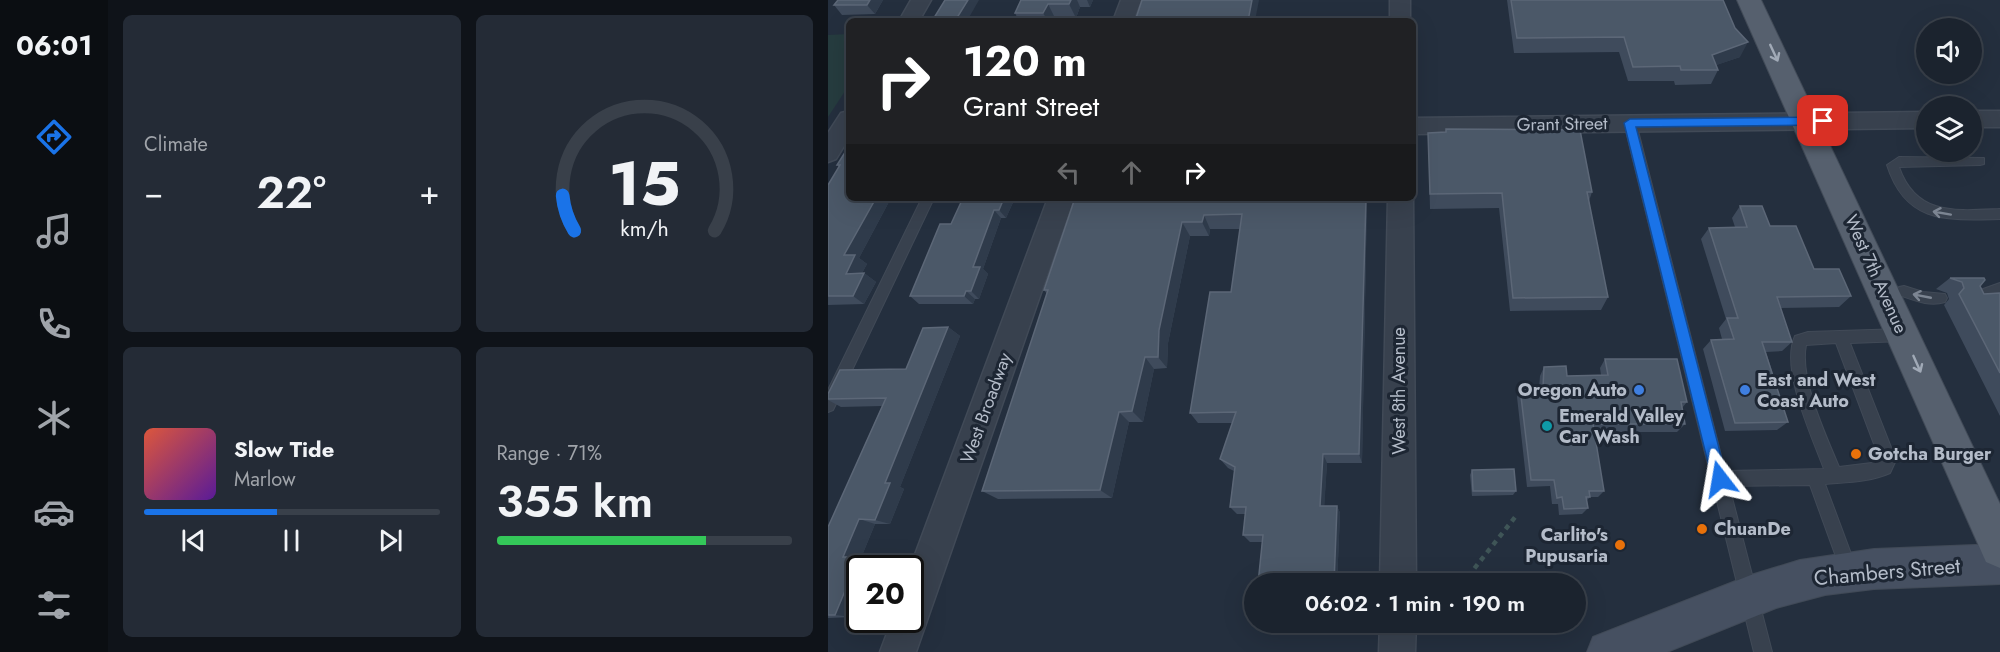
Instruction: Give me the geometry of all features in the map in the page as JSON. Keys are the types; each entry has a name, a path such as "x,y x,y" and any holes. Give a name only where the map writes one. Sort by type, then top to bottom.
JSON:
{"main road":[{"name":"West 7th Avenue","path":"1749,0 2000,549"},
{"name":"Chambers Street","path":"1608,652 1689,622 1749,596 1801,580 1850,572 2000,564"}],"street":[{"path":"911,18 921,0"},
{"path":"1125,18 1131,0"},
{"path":"1400,0 1400,18"},
{"name":"Grant Street","path":"1416,126 1916,120"},
{"path":"1982,120 1998,122"},
{"path":"828,153 842,130"},
{"name":"West Broadway","path":"924,579 1060,201"},
{"name":"West 8th Avenue","path":"1398,573 1401,201"},
{"name":"West Broadway","path":"898,652 905,633"},
{"path":"1397,652 1398,633"}],"lane":[{"path":"1630,123 1763,652"},
{"path":"1916,161 1899,161 1893,165 1904,189 1912,198 1932,212 1953,215 2000,214"},
{"path":"828,405 927,201"},
{"path":"1974,297 1982,297 2000,288"},
{"path":"1904,291 1923,298 1940,298"},
{"path":"1834,475 1799,375 1796,353 1800,340 1904,335"},
{"path":"1720,479 1815,477 1870,472 1885,468 1888,460 1841,337"},
{"path":"1815,477 1850,572"}],"path":[{"path":"1471,573 1516,516"}],"green space":[{"path":"846,34 846,90 828,117 828,35"}],"building":[{"path":"838,0 870,0 867,5 834,5"},
{"path":"945,0 968,0 957,18 934,18"},
{"path":"1021,0 1071,0 1069,4 1048,4 1043,13 1015,13"},
{"path":"1142,0 1252,0 1249,18 1136,18"},
{"path":"1511,0 1723,0 1735,28 1748,42 1712,55 1718,70 1681,70 1680,66 1633,67 1624,37 1517,38"},
{"path":"1446,129 1580,130 1592,192 1587,192 1608,297 1513,298 1502,193 1430,194 1428,133 1446,132"},
{"path":"846,151 846,201 874,201 844,255 855,255 846,274 864,273 853,296 828,296 828,185 840,165 837,165"},
{"path":"962,201 1003,201 999,210 994,210 973,267 980,267 971,291 966,291 964,296 910,296 940,224 951,224"},
{"path":"1074,201 1366,201 1359,454 1323,454 1320,506 1337,506 1334,573 1259,573 1263,535 1243,535 1246,507 1230,507 1235,467 1220,459 1236,412 1190,413 1210,292 1231,292 1242,214 1204,215 1202,222 1182,222 1159,330 1158,357 1145,357 1132,411 1119,412 1100,490 982,491 1048,290 1044,290"},
{"path":"1740,206 1762,206 1770,226 1796,226 1814,269 1839,269 1851,296 1777,297 1792,342 1762,342 1788,422 1735,423 1711,340 1734,339 1727,318 1738,318 1709,228 1747,227"},
{"path":"1950,278 1984,278 1980,286 1984,294 2000,293 2000,373 1959,294 1964,288 1962,282"},
{"path":"948,327 885,483 890,483 875,520 859,519 843,557 846,557 846,588 835,615 828,615 828,527 886,398 828,399 828,394 840,370 906,369 923,328"},
{"path":"1605,359 1677,359 1687,402 1681,402 1685,424 1593,424 1604,491 1589,491 1590,497 1586,497 1588,508 1564,509 1562,497 1557,498 1554,480 1531,480 1520,388 1543,387 1544,367 1566,366 1567,376 1608,375"},
{"path":"1514,469 1516,491 1473,491 1472,470"}],"place":[{"name":"Oregon Auto","path":"1639,390"},
{"name":"East and West Coast Auto","path":"1745,390"},
{"name":"Emerald Valley Car Wash","path":"1547,426"},
{"name":"Gotcha Burger","path":"1856,454"},
{"name":"ChuanDe","path":"1702,529"},
{"name":"Carlito's Pupusaria","path":"1620,545"}],"route":[{"path":"1720,479 1630,123 1823,121"}]}
